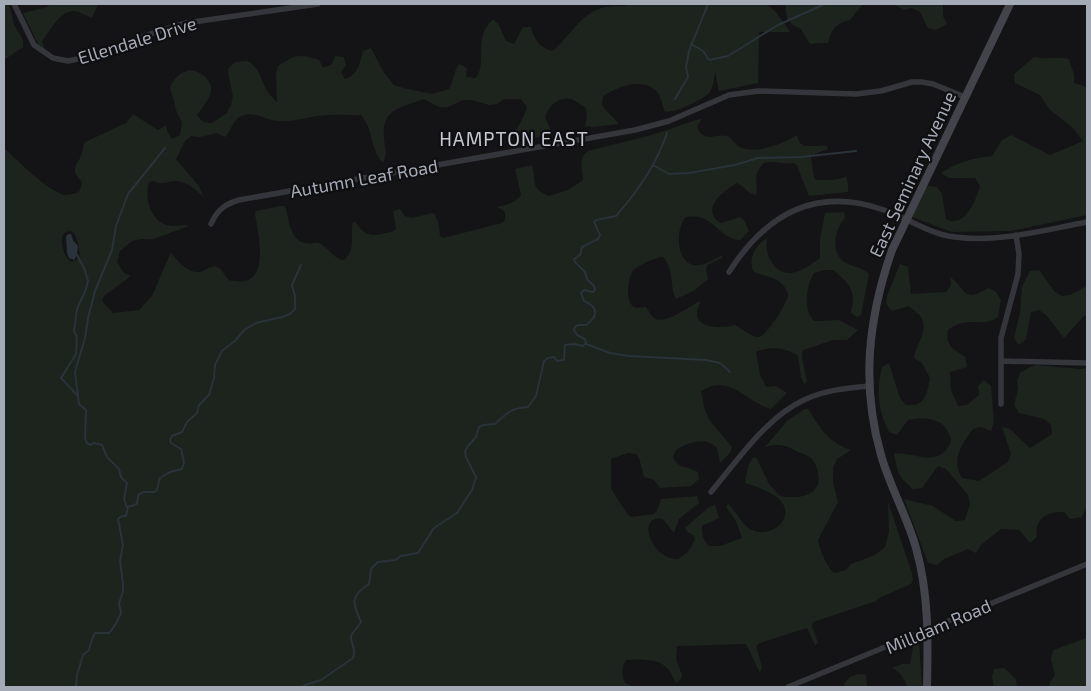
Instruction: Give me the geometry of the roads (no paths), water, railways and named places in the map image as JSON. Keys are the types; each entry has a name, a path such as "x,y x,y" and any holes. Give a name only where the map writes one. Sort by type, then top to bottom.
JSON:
{"street":[{"name":"Ellendale Drive","path":"14,4 34,45 53,58 68,61 88,57 159,30 186,23 318,4"},
{"name":"East Seminary Avenue","path":"927,687 928,630 926,602 916,548 881,456 873,418 869,386 871,332 876,305 892,250 1010,4"},
{"name":"Autumn Leaf Road","path":"210,224 216,213 230,202 635,130 669,121 729,95 743,92 779,90 862,94 881,91 912,82 922,82 933,84 964,97"},
{"path":"729,272 748,244 782,216 804,207 835,202 861,202 906,219 935,233 970,239 1016,235 1087,222"},
{"path":"1001,404 1002,329 1018,274 1016,235"},
{"path":"1001,361 1087,363"},
{"path":"711,492 760,434 790,408 805,399 825,392 869,386"},
{"name":"Milldam Road","path":"788,687 1087,564"}],"waterway":[{"path":"675,99 688,77 686,67 689,51 708,4"},
{"path":"691,44 703,51 709,60 728,56 778,25 825,4"},
{"path":"303,687 321,680 353,658 354,652 351,637 361,622 354,601 358,593 369,584 371,569 378,562 395,560 401,556 418,553 434,528 457,513 472,490 476,477 465,451 476,437 479,427 495,424 510,412 528,407 536,396 544,361 554,357 557,361 564,360 565,345 583,346 586,343 585,339 577,335 574,330 578,325 586,325 595,315 594,309 589,303 584,301 581,293 584,290 593,292 595,290 594,286 587,279 585,272 574,259 580,255 582,247 598,239 600,235 594,222 616,216 646,177 658,156 667,133"},
{"path":"127,507 124,499 127,483 121,477 119,469 107,457 102,445 94,443 90,445 85,439 86,410 79,404 75,372 85,338 95,291 112,250 116,226 128,194 165,148"},
{"path":"653,165 669,174 689,173 735,165 758,158 801,157 856,151"},
{"path":"77,255 85,270 88,281 77,309 74,331 77,337 76,354 61,378 77,395"},
{"path":"76,687 77,675 83,655 89,650 95,633 109,633 121,613 119,603 123,592 123,583 120,561 123,545 118,519 126,516 128,507 137,504 138,495 144,492 155,492 160,478 170,472 182,469 184,462 181,449 171,443 172,436 182,432 187,422 197,413 199,405 209,395 214,378 215,365 222,351 235,341 244,330 256,323 282,317 290,314 295,309 295,296 292,285 301,265"},
{"path":"586,344 610,353 629,356 706,360 720,363 730,372"}],"district":[{"name":"HAMPTON EAST","path":"514,138"}]}
